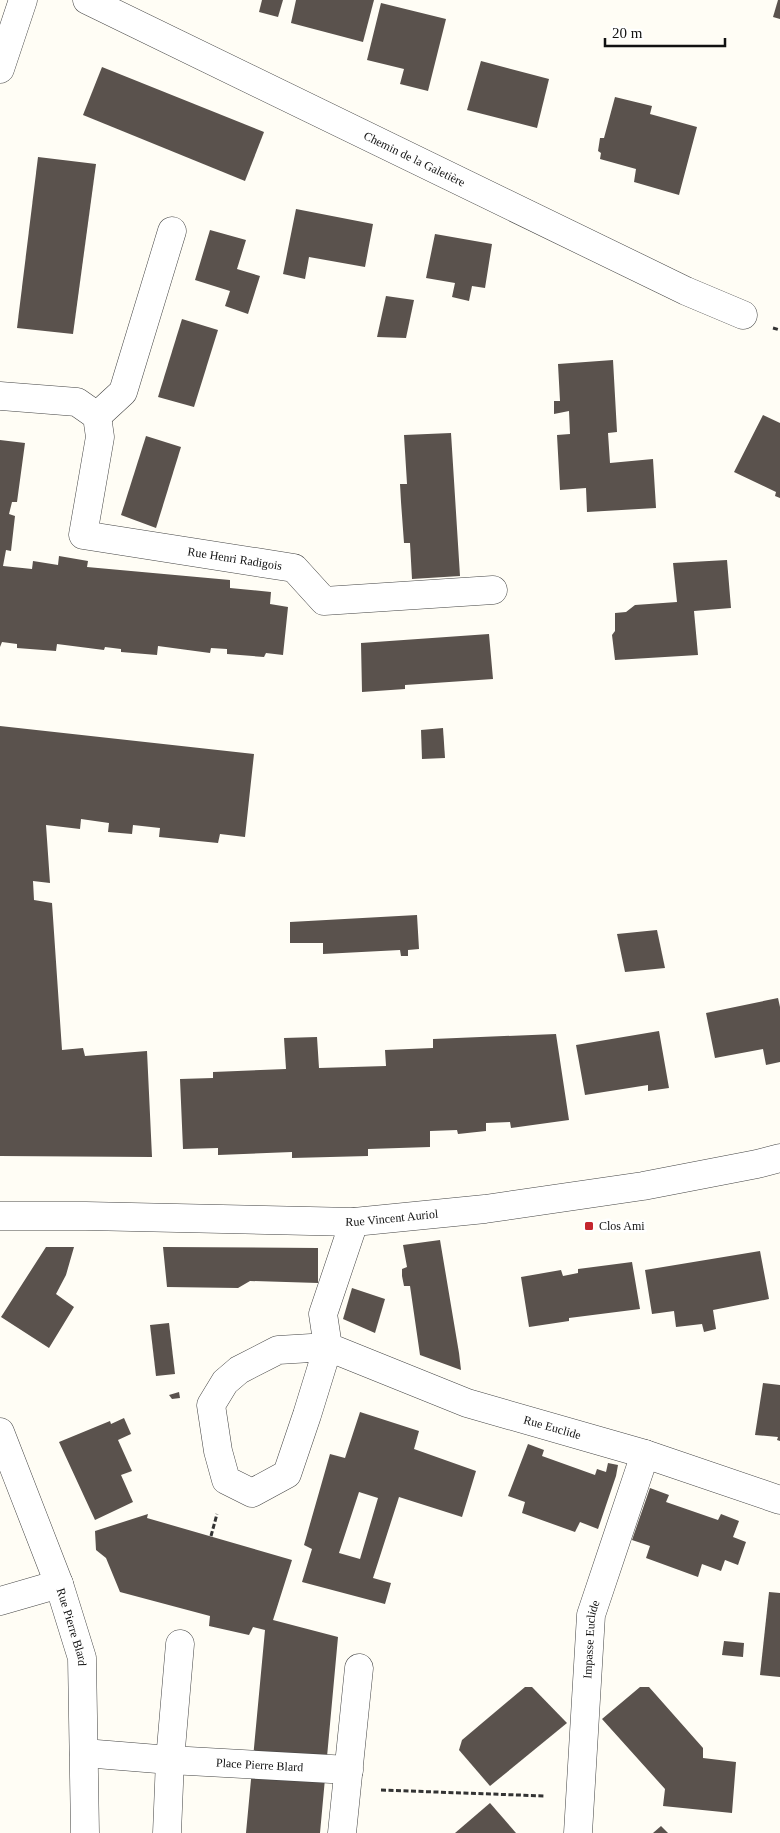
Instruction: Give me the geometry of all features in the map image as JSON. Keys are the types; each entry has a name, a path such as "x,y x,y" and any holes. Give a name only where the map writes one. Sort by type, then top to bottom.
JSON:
{"street":[{"path":"0,69 23,0"},
{"name":"Chemin de la Galetière","path":"87,0 686,292 743,315"},
{"path":"0,396 77,402 97,416 123,392 172,231"},
{"name":"Rue Henri Radigois","path":"97,416 100,437 84,535 294,568 324,601 493,590"},
{"name":"Rue Vincent Auriol","path":"0,1216 354,1222 485,1209 643,1186 780,1158"},
{"name":"Rue Euclide","path":"354,1222 324,1314 328,1347 308,1415 287,1474 252,1493 226,1480 218,1452 211,1404 225,1382 239,1370 278,1350 328,1347 467,1403 645,1454 780,1500"},
{"name":"Rue Pierre Blard","path":"0,1432 59,1584 82,1658 85,1833"},
{"name":"Impasse Euclide","path":"578,1833 591,1615 645,1454"},
{"path":"0,1601 59,1584"},
{"path":"166,1833 180,1644"},
{"path":"342,1833 359,1668"},
{"name":"Place Pierre Blard","path":"84,1753 349,1770"}],"path":[{"path":"349,1770 365,1789 581,1798"}],"building":[{"path":"262,0 283,0 278,17 259,12"},
{"path":"296,0 374,0 363,42 291,23"},
{"path":"778,0 780,0 780,19 773,17"},
{"path":"381,3 446,19 428,91 400,84 404,69 367,60"},
{"path":"481,61 549,79 537,128 467,110"},
{"path":"102,67 264,132 245,181 83,115"},
{"path":"615,97 652,106 650,114 697,127 679,195 634,182 636,169 600,159 601,153 598,151 600,138 604,138"},
{"path":"38,157 96,164 73,334 17,328"},
{"path":"296,209 373,224 365,267 309,257 305,279 283,274"},
{"path":"210,230 246,240 237,269 260,276 248,314 225,306 230,291 195,280"},
{"path":"435,234 492,244 485,288 472,286 469,301 452,297 455,283 426,278"},
{"path":"386,296 414,300 406,338 377,337"},
{"path":"182,319 218,330 194,407 158,397"},
{"path":"613,360 617,432 608,433 610,463 653,459 656,508 587,512 586,488 560,490 557,435 570,434 569,411 554,414 554,401 560,401 558,364"},
{"path":"763,415 780,423 780,498 775,496 776,492 734,472"},
{"path":"451,433 460,576 412,579 410,543 404,543 400,484 407,484 404,435"},
{"path":"146,436 181,447 156,528 121,515"},
{"path":"0,440 25,443 17,502 12,502 9,514 15,516 11,551 6,550 3,566 32,569 33,561 58,565 59,556 88,561 87,567 230,580 230,588 271,592 270,604 288,607 283,655 266,653 264,657 227,654 227,649 211,648 210,653 158,646 157,655 121,652 121,649 105,647 104,650 57,644 56,651 17,648 17,644 2,642 0,647"},
{"path":"727,560 731,608 694,611 698,655 615,660 612,635 615,631 615,613 626,612 635,605 677,602 673,563"},
{"path":"489,634 493,679 405,685 405,689 362,692 361,643"},
{"path":"0,726 254,754 245,837 220,834 218,843 159,837 160,828 133,825 132,834 108,832 109,823 81,819 80,829 46,825 50,883 33,881 34,900 52,903 62,1050 83,1048 85,1056 147,1051 152,1157 0,1156"},
{"path":"443,728 445,758 422,759 421,730"},
{"path":"417,915 419,949 408,950 408,956 401,956 400,950 323,954 323,943 290,943 290,922"},
{"path":"657,930 665,968 625,972 617,934"},
{"path":"778,998 780,1007 780,1062 766,1065 763,1049 715,1058 706,1013"},
{"path":"659,1031 669,1088 648,1091 648,1085 585,1095 576,1045"},
{"path":"556,1034 569,1120 511,1128 510,1122 486,1123 486,1131 458,1134 457,1130 430,1131 430,1147 368,1149 368,1156 292,1158 292,1152 218,1155 218,1148 183,1149 180,1079 213,1078 213,1072 286,1069 284,1038 317,1037 319,1068 386,1066 385,1050 433,1048 433,1039"},
{"path":"440,1240 461,1370 420,1355 410,1286 404,1286 402,1276 402,1269 407,1267 403,1245"},
{"path":"46,1247 74,1247 66,1275 56,1294 74,1307 49,1348 1,1317"},
{"path":"163,1247 318,1248 318,1283 250,1281 238,1288 167,1287"},
{"path":"760,1251 769,1299 713,1310 716,1329 704,1332 702,1324 676,1327 674,1311 652,1314 645,1270"},
{"path":"632,1262 640,1309 569,1318 569,1321 529,1327 521,1277 561,1270 563,1276 578,1273 578,1269"},
{"path":"352,1288 385,1299 375,1333 343,1319"},
{"path":"169,1323 175,1374 156,1376 150,1325"},
{"path":"763,1383 780,1385 780,1441 777,1440 778,1437 755,1435"},
{"path":"179,1392 180,1398 172,1399 169,1395"},
{"path":"360,1412 419,1431 414,1449 476,1471 462,1517 399,1497 373,1578 391,1583 385,1604 302,1582 312,1549 304,1545 330,1454 345,1458","holes":["359,1492 378,1498 360,1559 339,1553"]},
{"path":"124,1418 131,1434 118,1440 132,1471 121,1475 133,1502 95,1520 59,1442 110,1421 111,1424"},
{"path":"528,1444 544,1450 542,1456 595,1475 597,1469 606,1472 608,1463 618,1465 598,1529 580,1522 575,1532 522,1513 525,1502 508,1496"},
{"path":"650,1488 669,1495 666,1502 718,1520 721,1514 739,1521 733,1537 746,1542 738,1565 725,1560 721,1571 702,1564 698,1577 646,1558 650,1546 632,1540"},
{"path":"148,1514 147,1518 292,1560 273,1620 338,1637 320,1833 246,1833 265,1630 253,1627 249,1635 209,1626 210,1616 120,1592 106,1558 96,1550 95,1531"},
{"path":"769,1592 780,1593 780,1677 760,1675"},
{"path":"724,1641 744,1643 743,1657 722,1655"},
{"path":"525,1687 532,1687 567,1723 490,1786 459,1750 462,1740"},
{"path":"640,1687 649,1687 703,1748 703,1758 736,1762 732,1813 663,1806 665,1789 602,1719"},
{"path":"490,1803 516,1833 455,1833"},
{"path":"661,1826 668,1833 653,1833"}],"place":[{"name":"Clos Ami","path":"589,1226"}]}
